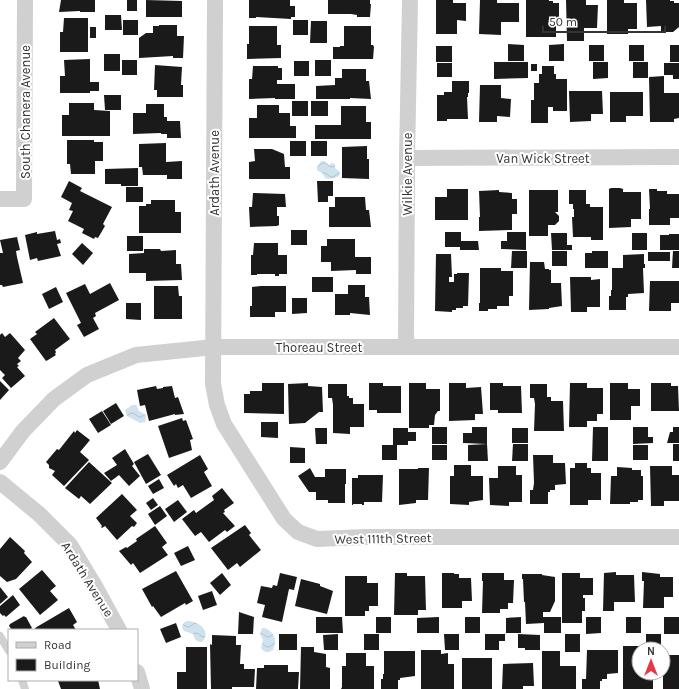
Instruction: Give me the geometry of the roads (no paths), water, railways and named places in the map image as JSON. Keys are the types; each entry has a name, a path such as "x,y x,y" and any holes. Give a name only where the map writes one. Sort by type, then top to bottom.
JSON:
{"street":[{"name":"South Chanera Avenue","path":"0,199 24,199 25,0"},
{"name":"Ardath Avenue","path":"214,347 215,0"},
{"name":"Wilkie Avenue","path":"406,347 410,0"},
{"name":"Van Wick Street","path":"407,158 679,157"},
{"name":"Thoreau Street","path":"0,462 23,431 54,399 87,375 136,355 214,347 679,347"},
{"name":"West 111th Street","path":"214,347 213,384 217,405 224,424 284,519 298,532 317,539 366,537 679,537"},
{"name":"Ardath Avenue","path":"0,482 40,514 70,545 118,629"},
{"path":"138,675 142,689"}],"lane":[{"path":"0,636 8,649"}],"water":[{"path":"321,161 324,161 329,165 332,163 335,164 335,168 340,172 339,176 328,179 325,178 323,174 317,170 317,167"},
{"path":"132,405 136,405 139,411 146,415 145,422 140,423 127,416 125,410"},
{"path":"186,621 195,622 205,630 205,638 202,642 197,641 193,634 184,631 182,626"},
{"path":"262,628 265,628 271,632 275,640 273,650 269,652 265,652 261,648 263,640 260,634"}]}
